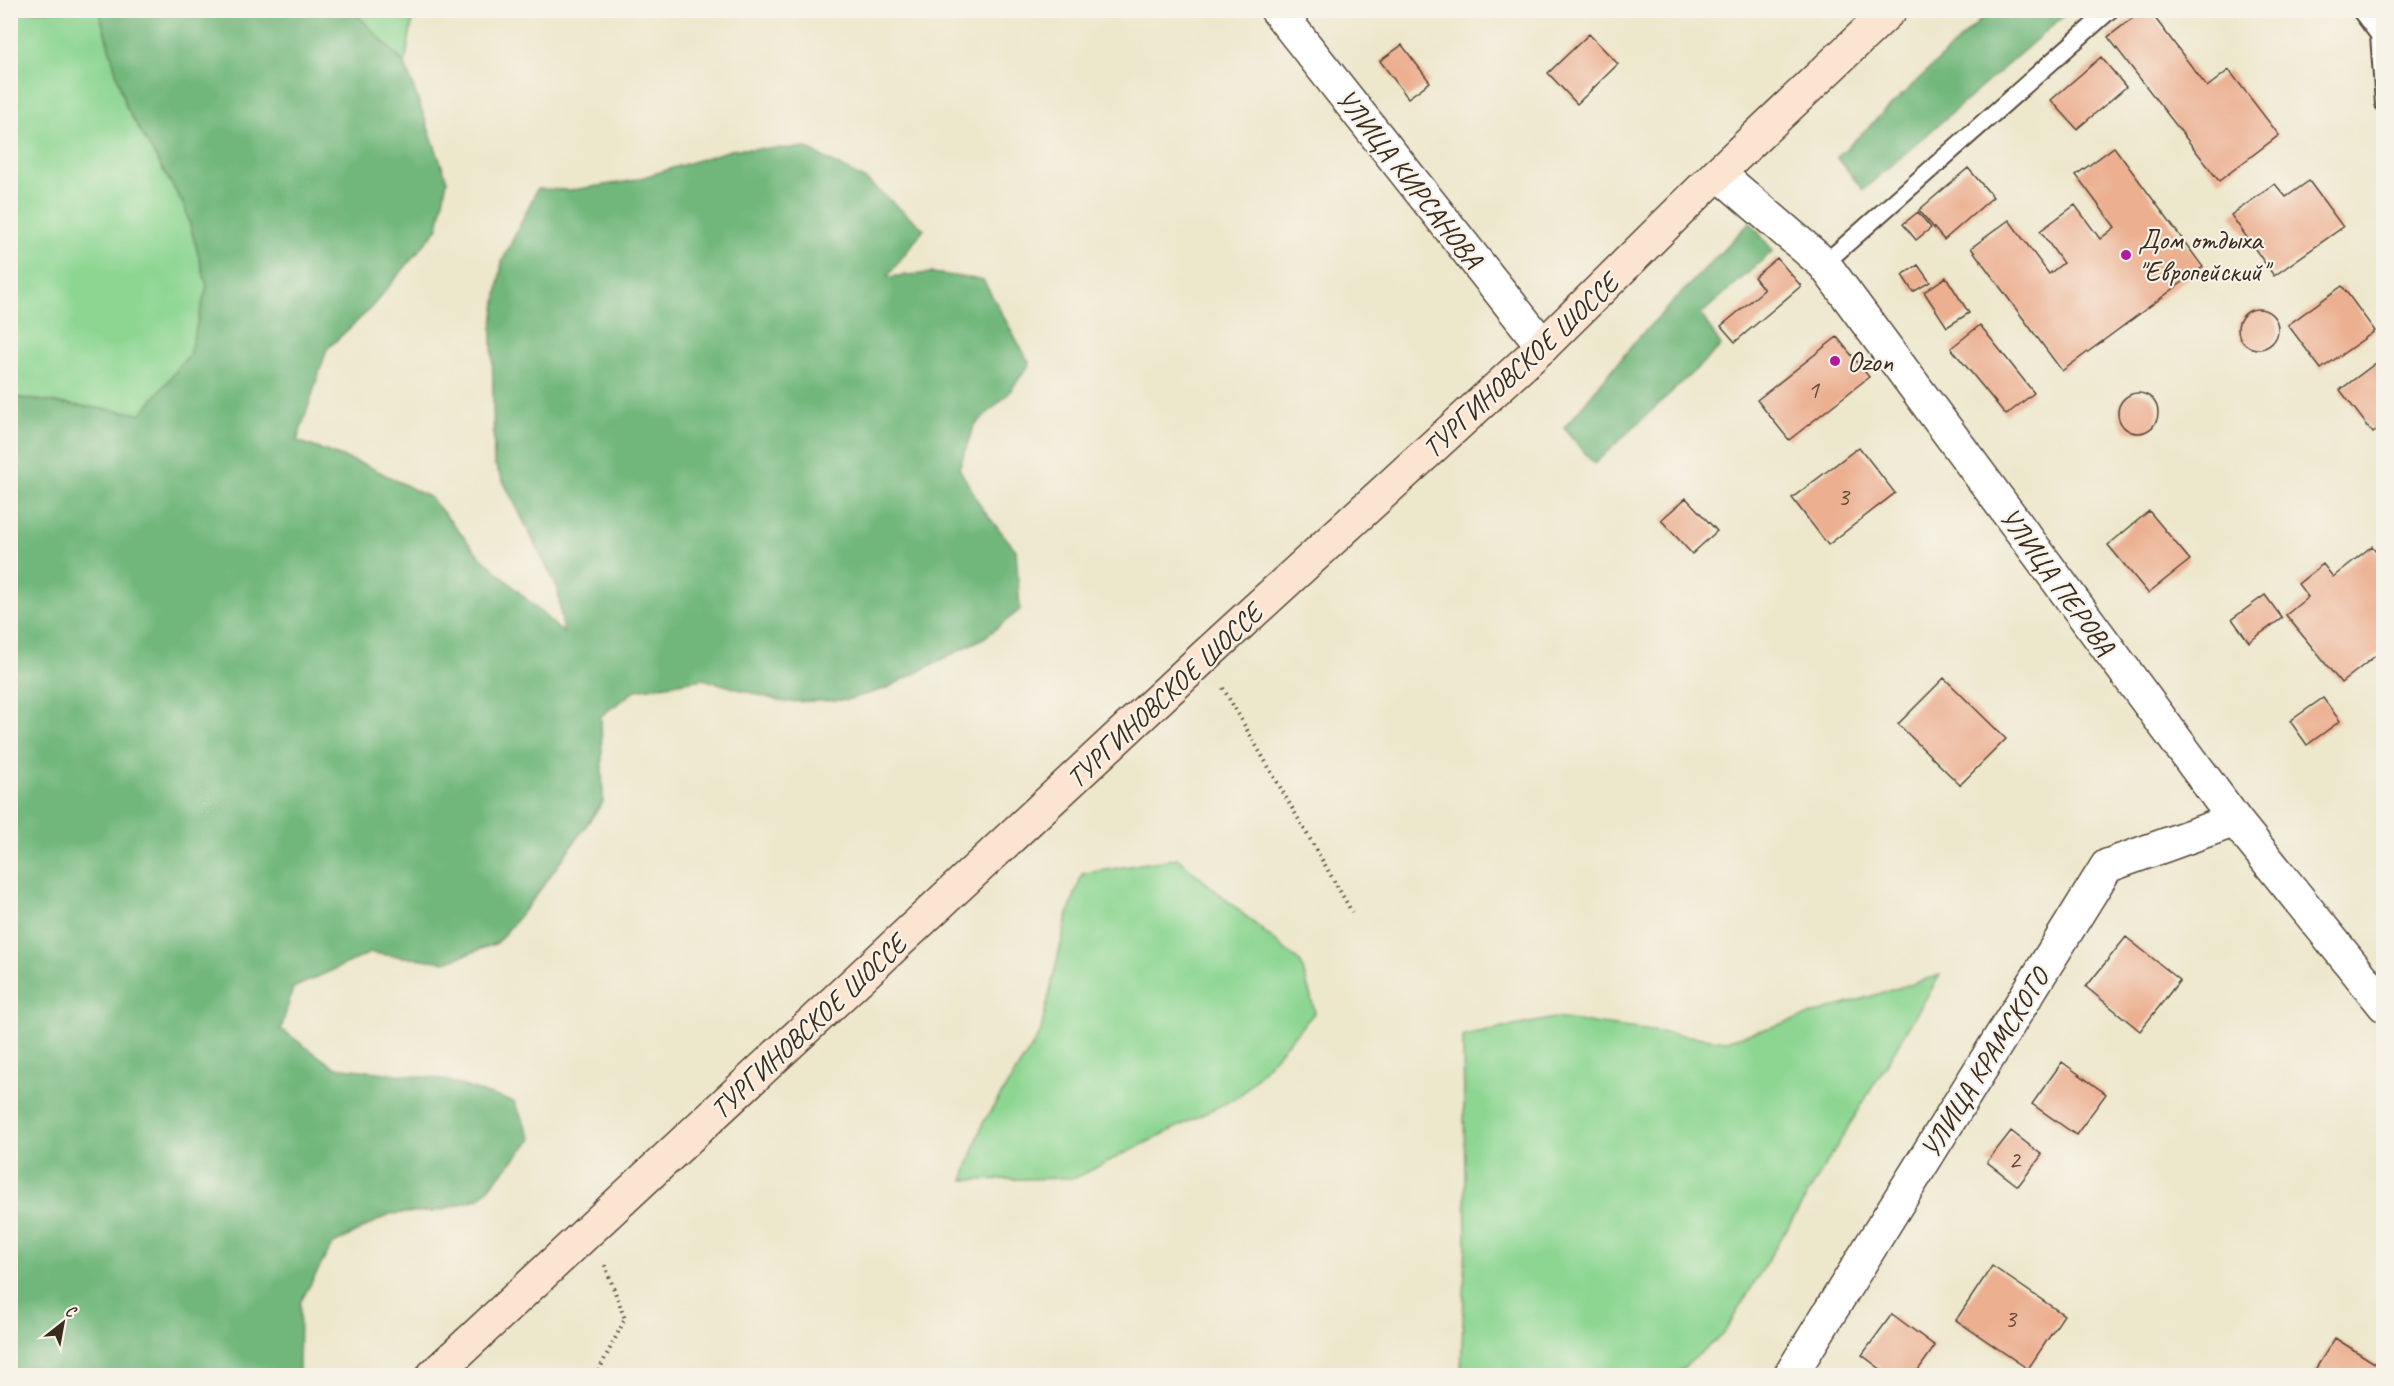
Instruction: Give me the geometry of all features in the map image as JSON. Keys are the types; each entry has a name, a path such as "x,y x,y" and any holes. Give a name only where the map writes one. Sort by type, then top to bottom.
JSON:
{"main road":[{"name":"ТУРГИНОВСКОЕ ШОССЕ","path":"433,1376 1205,656 1543,346 1718,173 1890,10"}],"street":[{"name":"УЛИЦА КИРСАНОВА","path":"1277,10 1543,346"},
{"name":"УЛИЦА ПЕРОВА","path":"1718,173 1824,264 2235,820 2384,1005"},
{"name":"УЛИЦА КРАМСКОГО","path":"1790,1376 2107,866 2235,820"}],"lane":[{"path":"1824,264 2110,10"},
{"path":"2360,10 2379,35 2384,104"}],"path":[{"path":"1205,656 1352,912"},
{"path":"591,1228 625,1319 597,1376"}],"green space":[{"path":"10,11 99,11 126,107 185,207 207,286 189,355 141,414 21,398 11,399"},
{"path":"99,11 353,11 405,64 447,180 438,228 369,310 327,349 297,441 368,466 431,498 478,554 563,633 558,589 494,463 492,329 502,262 537,189 572,190 631,181 734,149 806,148 866,180 924,229 887,277 932,273 983,280 1030,364 1008,394 974,426 959,468 983,510 1016,550 1020,610 985,637 885,689 846,700 784,702 703,679 636,690 601,716 603,802 535,897 497,943 446,962 370,953 293,988 281,1029 334,1067 441,1079 514,1102 532,1139 480,1198 438,1211 390,1214 332,1245 300,1303 299,1375 11,1375 11,399 21,398 141,414 189,355 207,286 185,207 126,107"},
{"path":"353,11 414,11 405,64"},
{"path":"1990,11 2069,11 1863,190 1837,157"},
{"path":"1750,222 1773,251 1701,314 1721,346 1594,464 1564,428 1640,336"},
{"path":"1177,858 1301,963 1315,1012 1240,1096 1075,1178 963,1180 983,1123 1040,1034 1067,918 1082,874"},
{"path":"1940,975 1724,1333 1675,1375 1461,1375 1466,1242 1463,1036 1555,1018 1726,1041"}],"building":[{"path":"2143,10 2149,10 2207,87 2229,70 2279,135 2219,181 2108,37"},
{"path":"1589,34 1618,64 1577,104 1548,73"},
{"path":"1402,45 1430,82 1408,98 1380,61"},
{"path":"2101,57 2126,87 2077,129 2051,100"},
{"name":"Дом отдыха \"Европейский\"","path":"2114,147 2203,267 2062,371 1971,248 2009,220 2049,274 2063,263 2040,231 2075,205 2100,239 2115,227 2076,175"},
{"path":"1968,168 1993,197 1944,240 1919,210"},
{"path":"2309,181 2343,227 2274,276 2231,215 2275,184 2286,197"},
{"path":"1918,212 1931,228 1916,240 1903,224"},
{"path":"1777,258 1801,286 1735,342 1721,326 1764,290 1754,277"},
{"path":"1918,265 1930,282 1913,292 1902,275"},
{"path":"1946,277 1969,313 1947,327 1924,292"},
{"path":"2342,286 2375,331 2321,369 2288,325"},
{"path":"2258,309 2266,310 2272,315 2277,321 2277,337 2272,343 2266,348 2258,349 2250,348 2244,343 2239,337 2238,329 2239,321 2244,315 2250,310"},
{"path":"1980,325 2034,393 2006,415 1951,348"},
{"path":"1837,337 1869,377 1789,440 1757,400"},
{"path":"2384,357 2384,425 2373,433 2340,390"},
{"path":"2138,393 2146,394 2152,399 2157,405 2157,421 2152,427 2146,432 2138,433 2130,432 2124,427 2119,421 2118,413 2119,405 2124,399 2130,394"},
{"path":"1859,447 1895,493 1828,545 1792,498"},
{"path":"1686,498 1717,531 1692,554 1661,520"},
{"path":"2149,511 2190,560 2148,593 2108,545"},
{"path":"2372,546 2384,561 2384,649 2341,683 2286,615 2308,597 2298,584 2323,564 2333,577"},
{"path":"2265,595 2282,618 2249,642 2232,619"},
{"path":"1944,678 2006,739 1960,785 1898,724"},
{"path":"2323,698 2340,721 2307,745 2290,721"},
{"path":"2126,937 2180,980 2140,1031 2086,987"},
{"path":"2062,1062 2106,1094 2076,1135 2032,1104"},
{"path":"2011,1131 2042,1155 2018,1186 1987,1162"},
{"path":"1992,1266 2064,1315 2028,1369 1956,1320"},
{"path":"1892,1314 1935,1346 1914,1376 1890,1376 1862,1355"},
{"path":"2335,1338 2384,1369 2384,1376 2311,1376"}],"place":[{"name":"Дом отдыха \"Европейский\"","path":"2126,255"},
{"name":"Ozon","path":"1835,361"}]}
